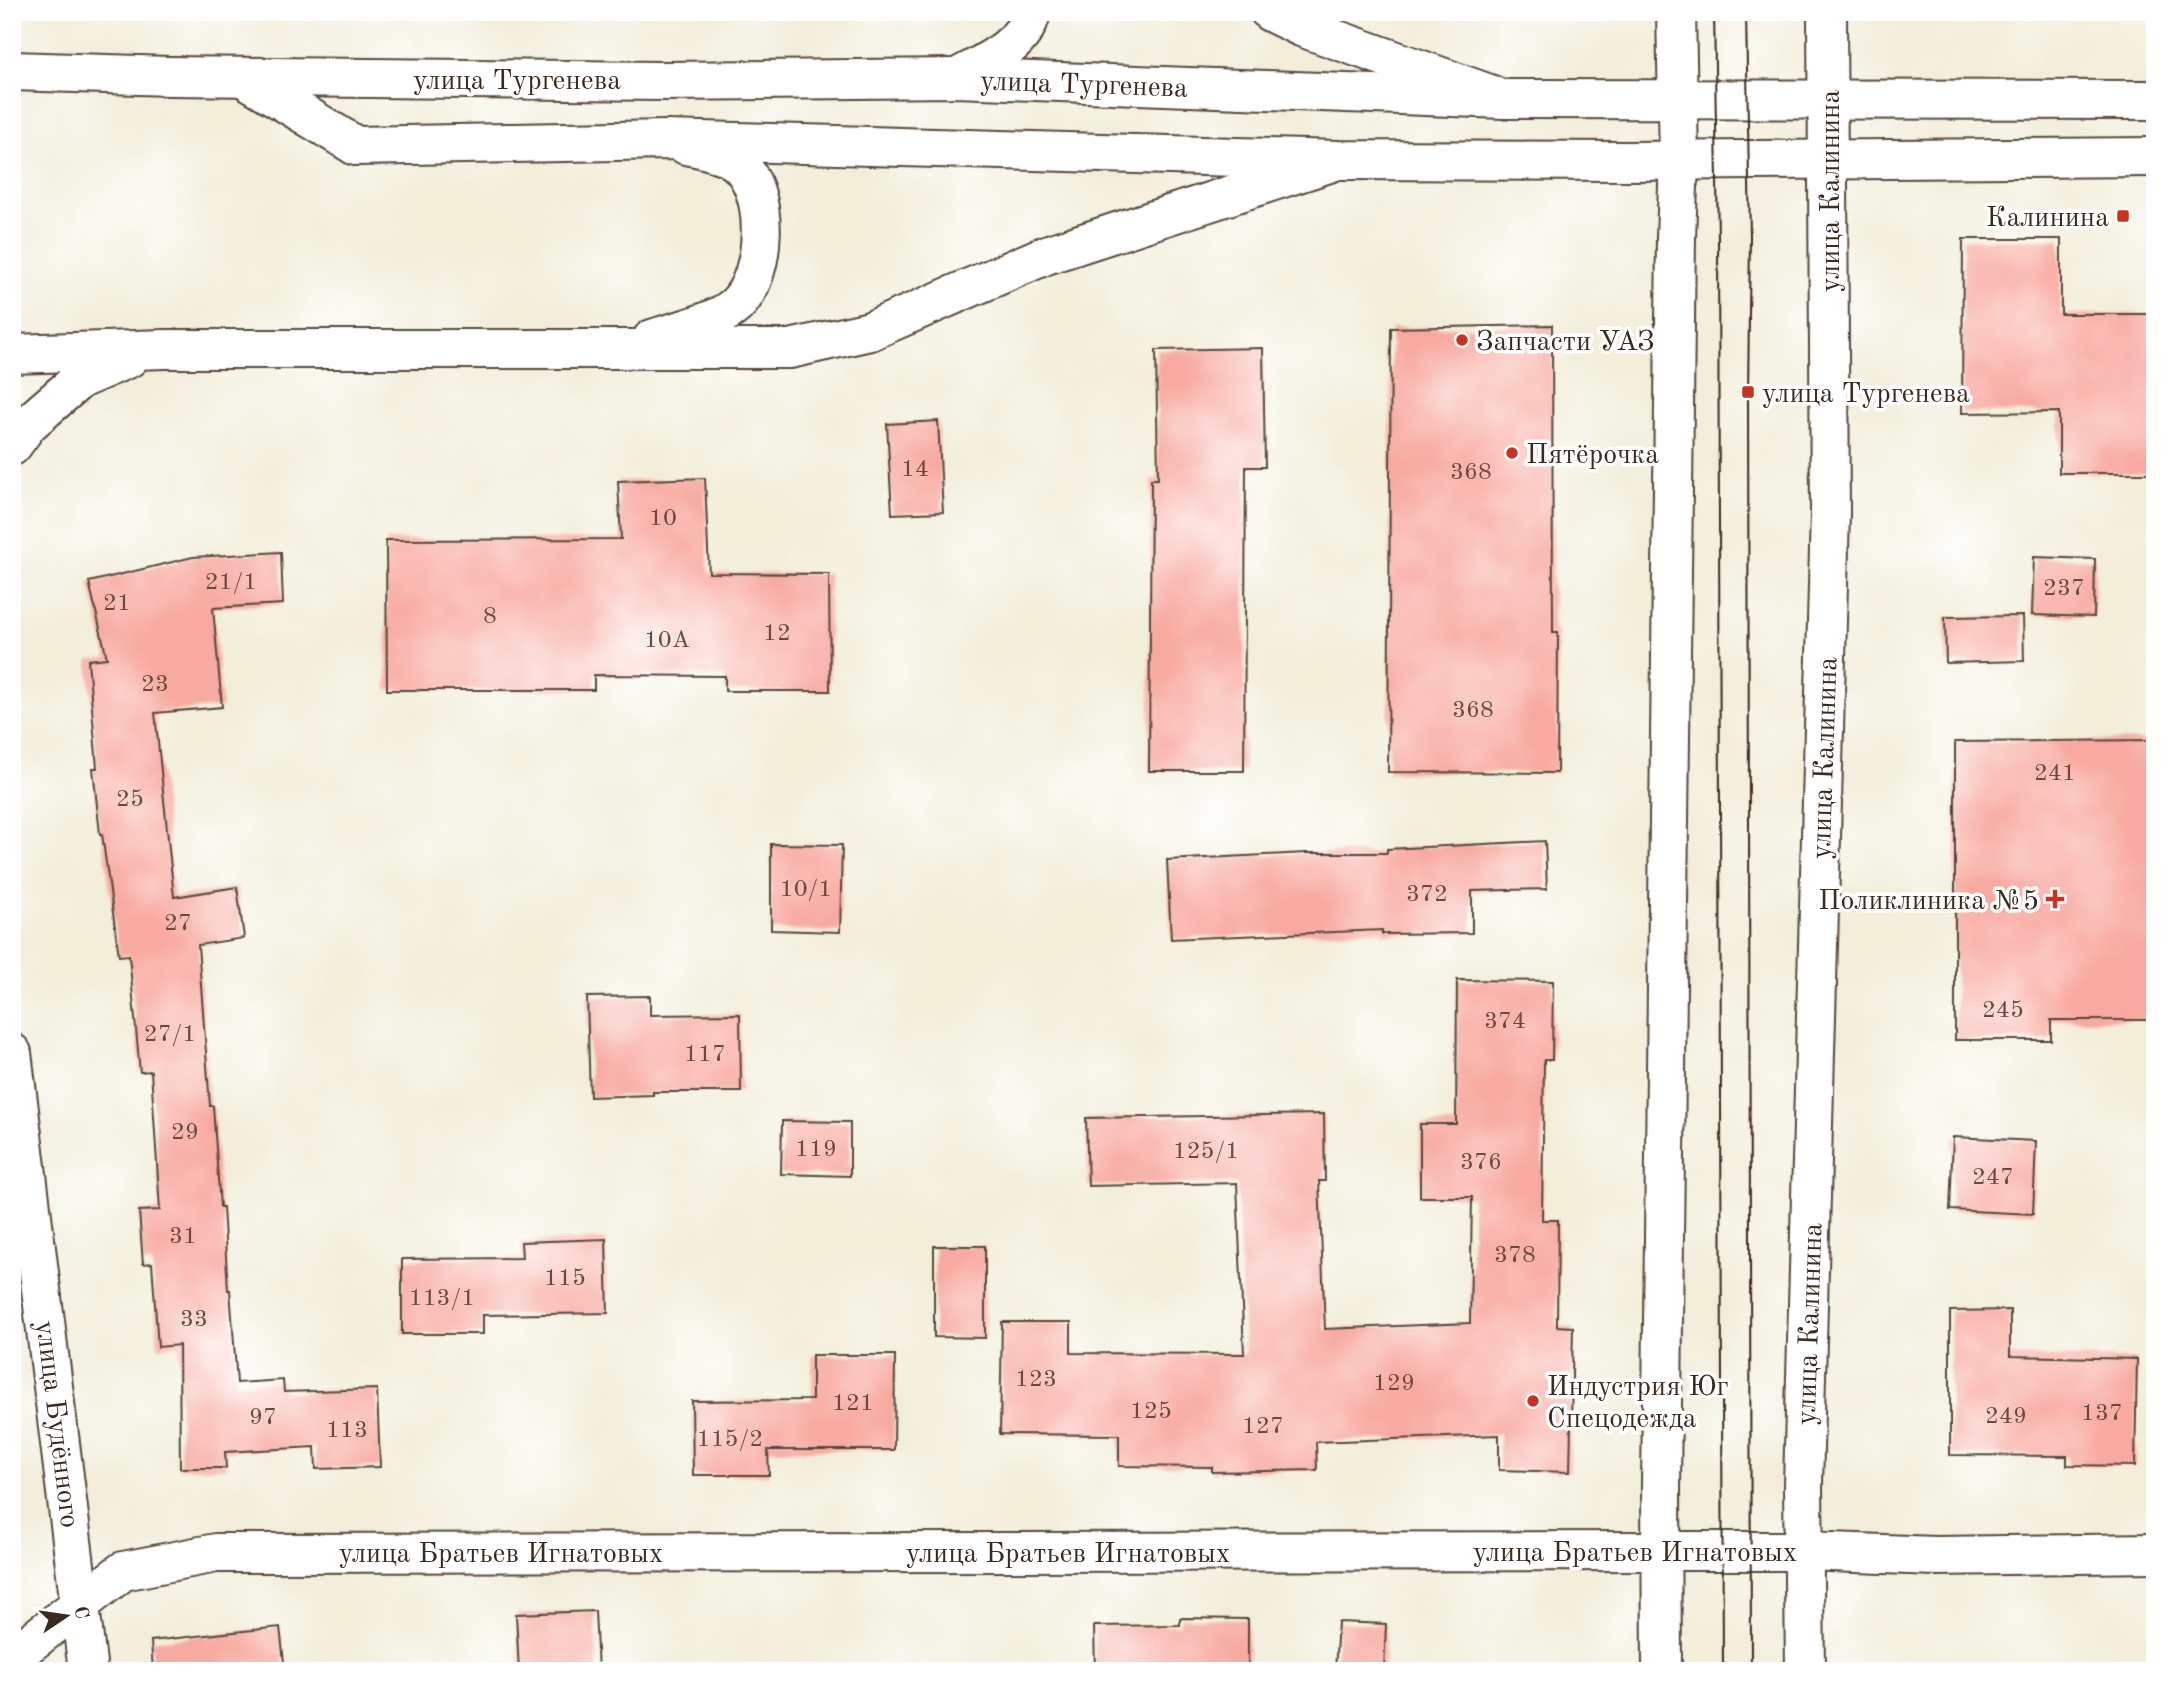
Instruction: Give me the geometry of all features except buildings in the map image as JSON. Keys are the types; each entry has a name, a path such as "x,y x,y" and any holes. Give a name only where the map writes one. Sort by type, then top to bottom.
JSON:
{"main road":[{"path":"957,78 998,55 1028,26 1031,12"},
{"path":"1270,12 1312,31 1504,99"},
{"path":"1662,1671 1676,238 1679,160 1675,12"},
{"name":"улица Калинина","path":"1805,1671 1804,1471 1830,513 1827,12"},
{"name":"улица Тургенева","path":"12,71 170,76 648,80 957,78 1504,99 2155,100"},
{"path":"243,77 356,146 667,140 1339,160 2155,157"},
{"path":"621,349 711,319 735,306 750,287 758,264 760,226 755,190 748,176 736,162 712,151 667,140"},
{"path":"12,354 150,349 790,349 870,331 1046,255 1339,160"},
{"path":"12,446 29,424 80,379 150,349"},
{"name":"улица Будённого","path":"12,1053 82,1605 88,1671"},
{"name":"улица Братьев Игнатовых","path":"12,1657 82,1605 122,1571 216,1553 1662,1550 1804,1551 1936,1556 2155,1553"}],"tram line":[{"path":"1714,12 1718,237 1723,1671"},
{"path":"1746,12 1750,237 1748,392 1751,1671"}],"place":[{"name":"Калинина","path":"2123,216"},
{"name":"Запчасти УАЗ","path":"1462,340"},
{"name":"улица Тургенева","path":"1748,392"},
{"name":"Пятёрочка","path":"1512,453"},
{"name":"Поликлиника №5","path":"2055,899"},
{"name":"Индустрия Юг Спецодежда","path":"1533,1401"}]}
